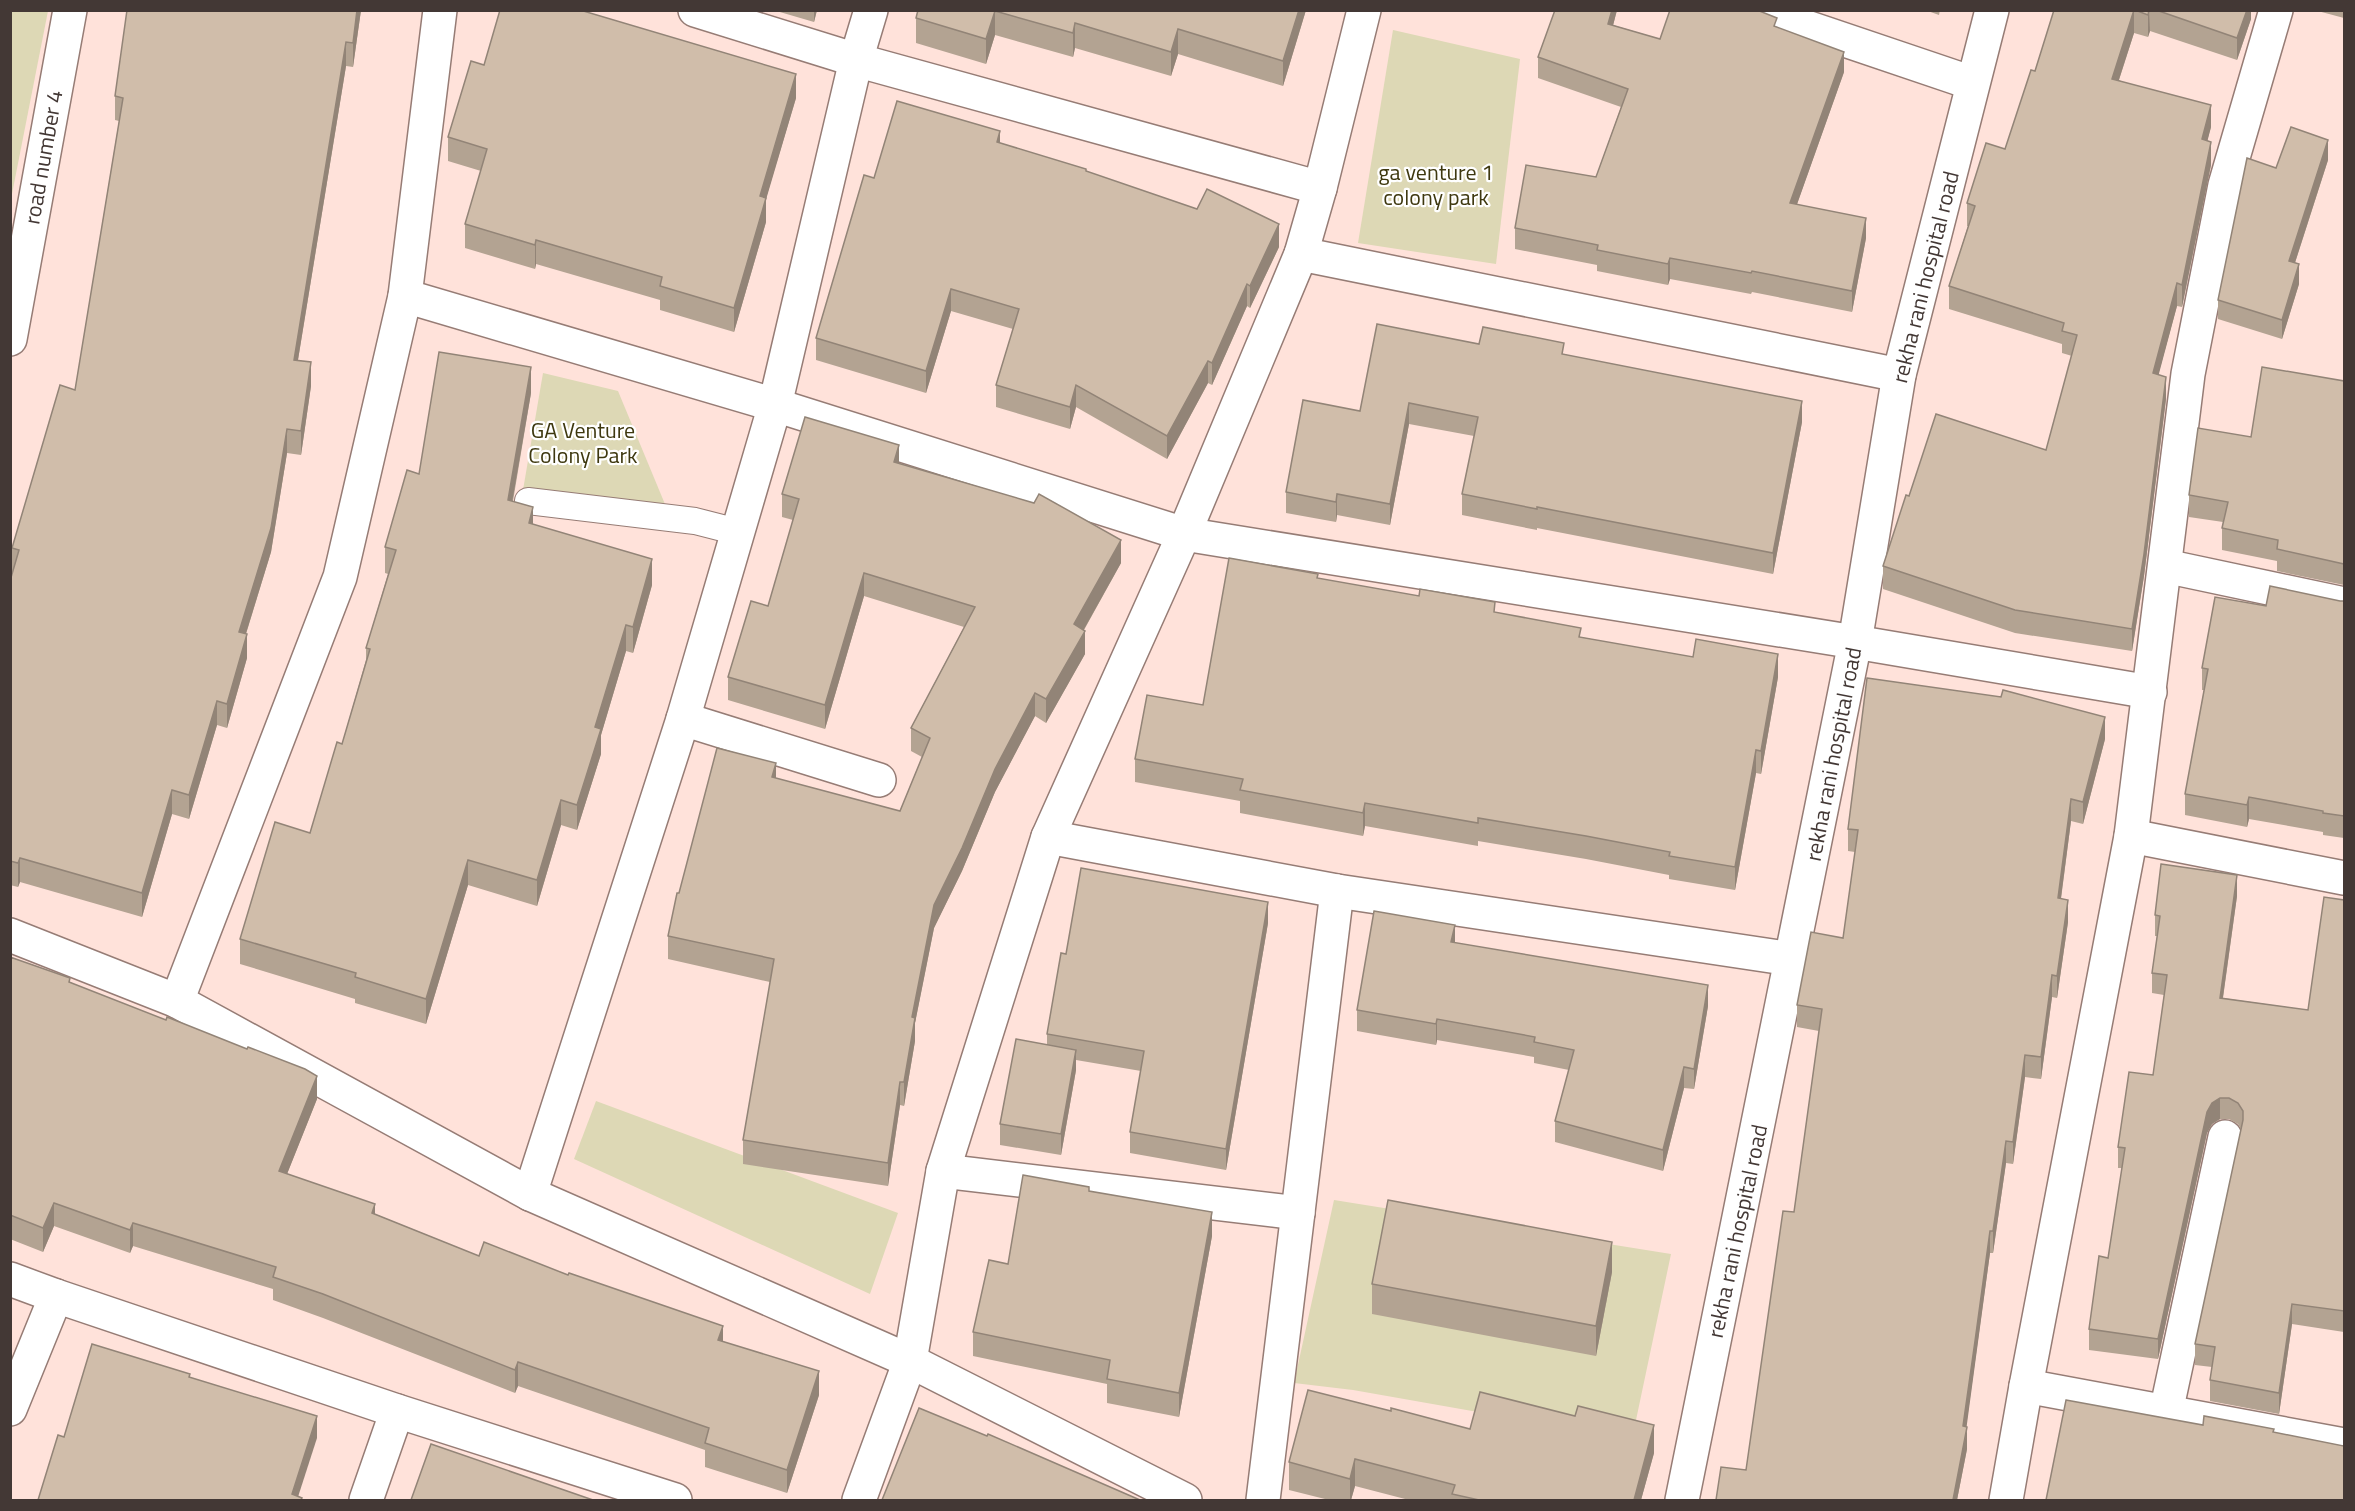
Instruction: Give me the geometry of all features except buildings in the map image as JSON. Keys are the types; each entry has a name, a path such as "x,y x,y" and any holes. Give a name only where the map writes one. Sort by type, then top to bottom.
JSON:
{"street":[{"name":"road number 4","path":"10,339 70,10"},
{"path":"177,1001 340,577 405,296 440,10"},
{"path":"695,10 856,60 1320,188"},
{"path":"530,1194 684,719 775,405 856,60 871,10"},
{"path":"859,1500 910,1361 943,1171 1047,837 1184,534 1301,254 1365,10"},
{"path":"1756,10 1972,83"},
{"name":"rekha rani hospital road","path":"1682,1500 1855,642 1899,375 1992,10"},
{"path":"2006,1500 2131,836 2188,374 2225,185 2276,10"},
{"path":"1301,254 1899,375"},
{"path":"405,296 775,405 1184,534 2150,692"},
{"path":"2165,566 2344,604"},
{"path":"684,719 879,780"},
{"path":"2131,836 2344,878"},
{"path":"1047,837 1337,891 1792,959"},
{"path":"1263,1500 1337,891"},
{"path":"10,935 177,1001 530,1194 910,1361 1185,1500"},
{"path":"2166,1412 2224,1137"},
{"path":"943,1171 1298,1213"},
{"path":"10,1279 397,1411 675,1500"},
{"path":"10,1409 56,1296"},
{"path":"2026,1386 2344,1445"},
{"path":"366,1500 397,1411"}],"lane":[{"path":"528,501 695,521 738,532"}],"green space":[{"path":"10,11 48,11 11,199"},
{"name":"ga venture 1 colony park","path":"1393,30 1520,59 1496,264 1358,243"},
{"name":"GA Venture Colony Park","path":"543,373 618,391 667,509 523,490"},
{"path":"596,1101 898,1213 870,1294 574,1159"},
{"path":"1334,1200 1671,1254 1632,1439 1353,1390 1294,1383"}]}
